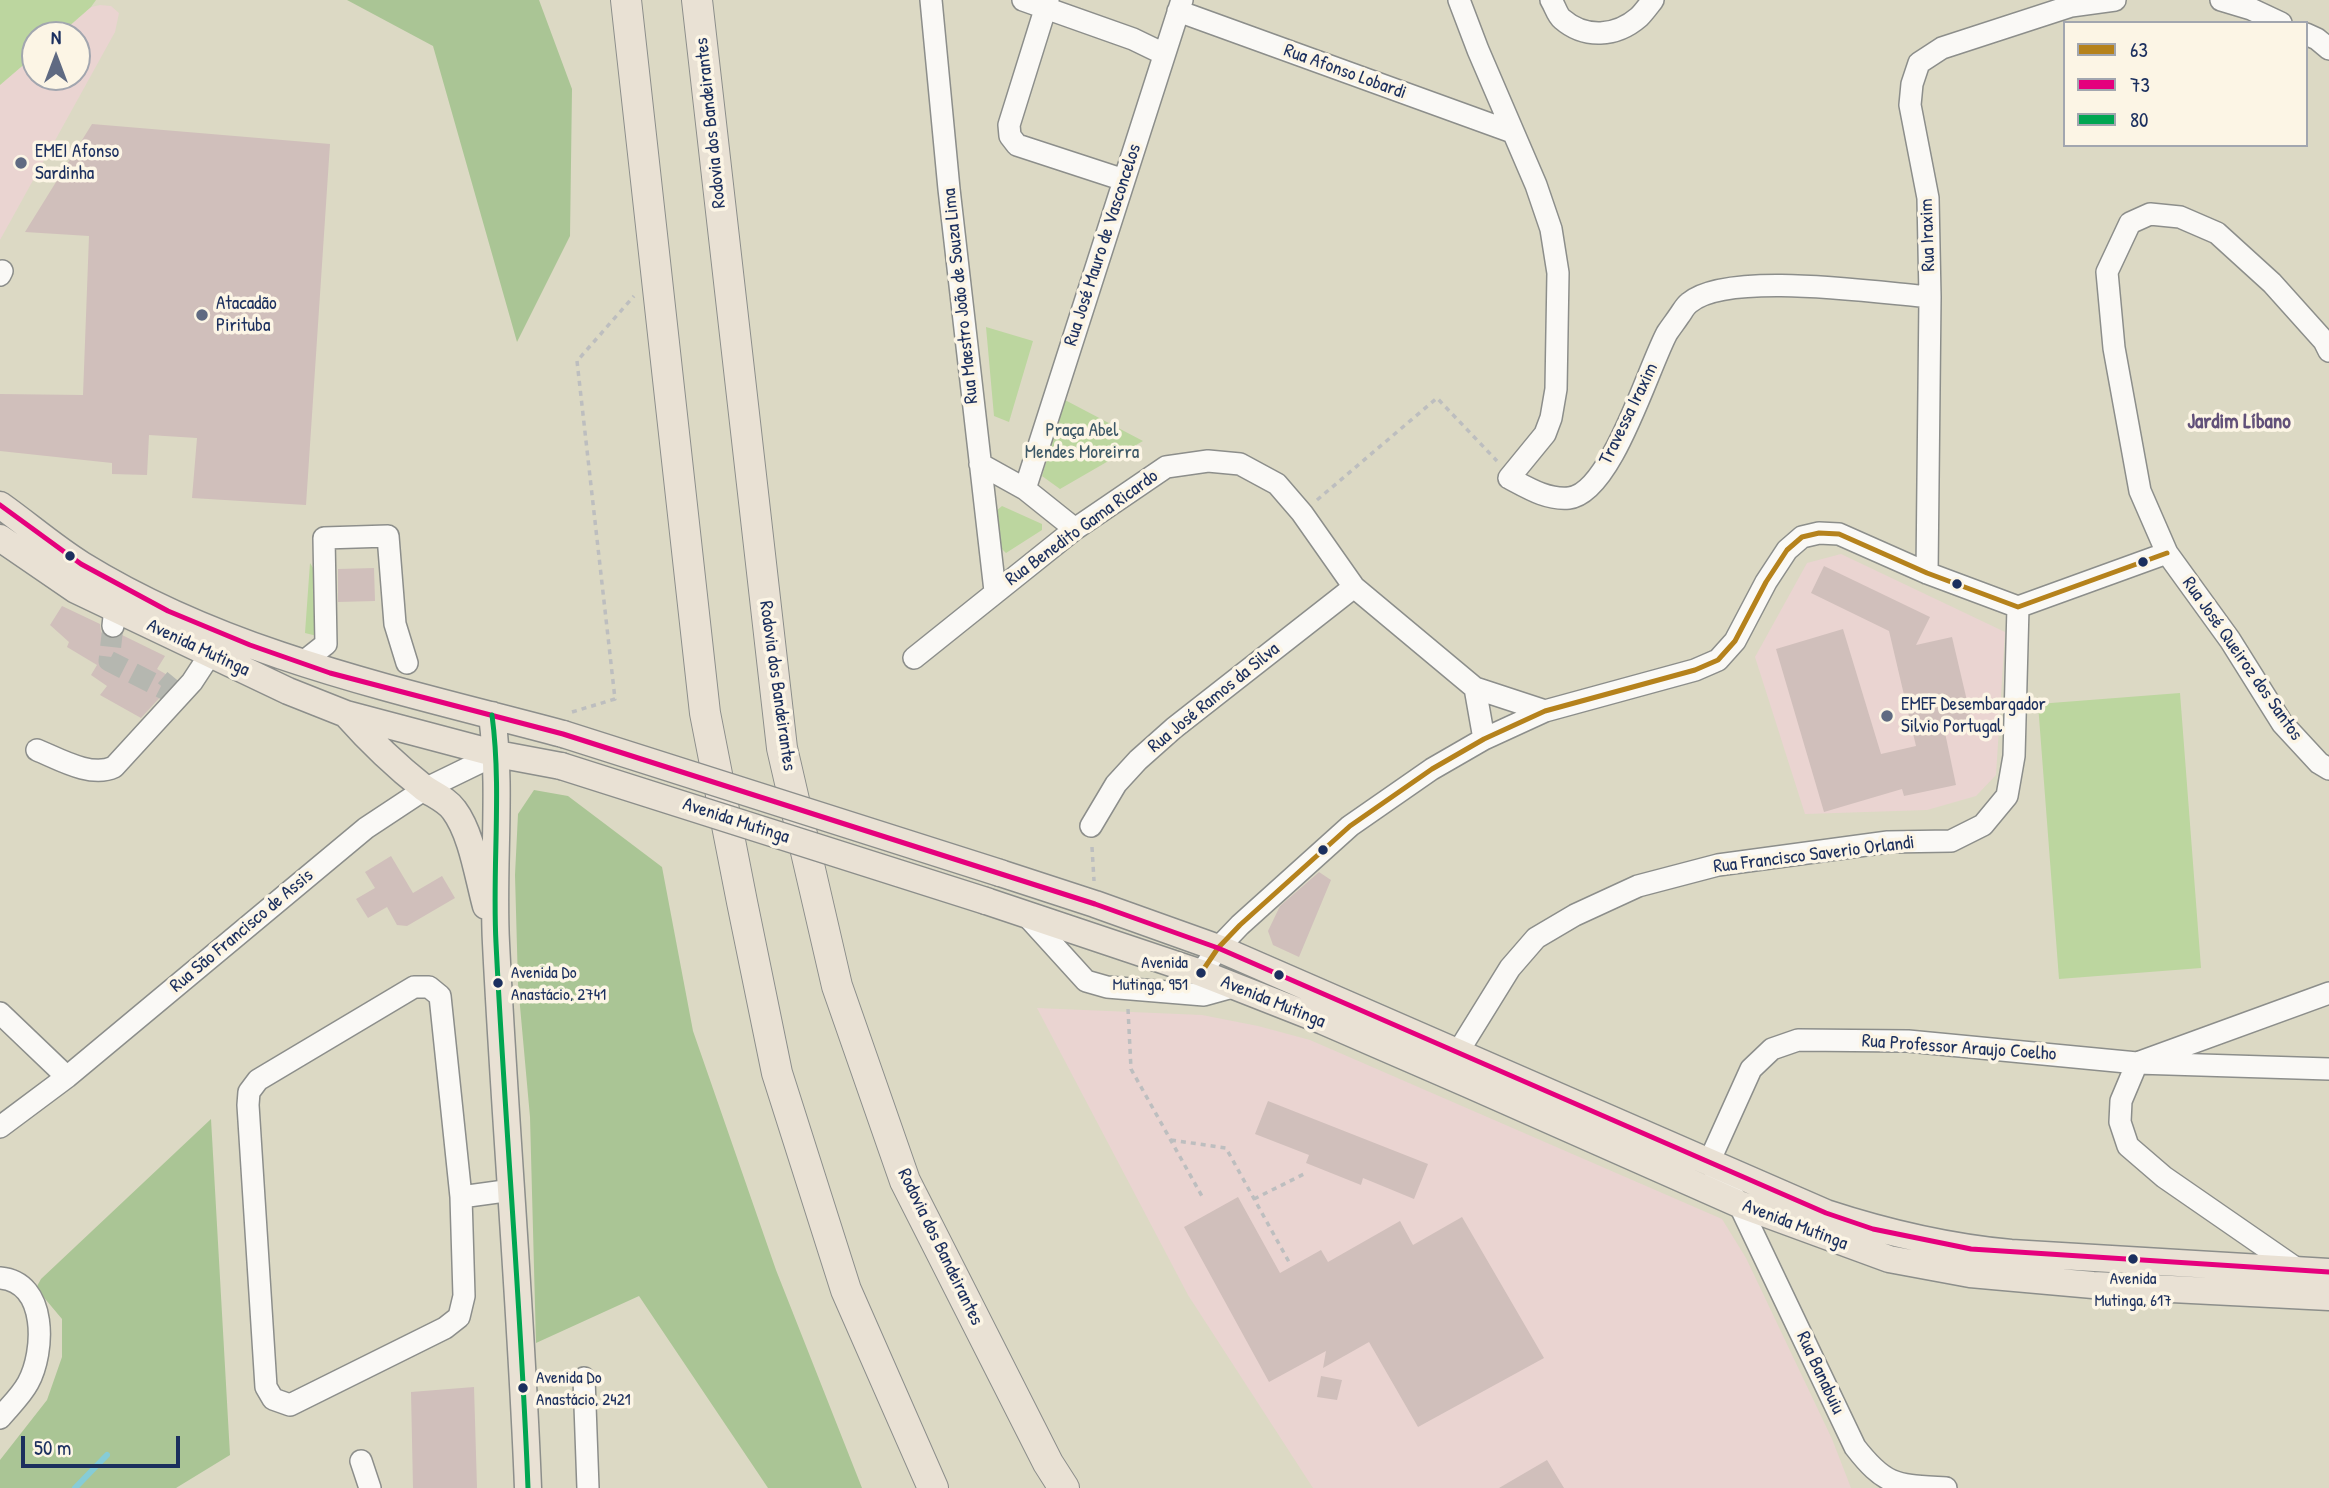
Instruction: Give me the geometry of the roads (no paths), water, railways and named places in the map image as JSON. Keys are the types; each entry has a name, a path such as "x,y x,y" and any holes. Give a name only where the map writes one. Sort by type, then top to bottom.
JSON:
{"highway":[{"path":"626,0 705,713 777,1073 846,1290 933,1488"},
{"name":"Rodovia dos Bandeirantes","path":"697,0 782,748 838,986 905,1181 1048,1463 1064,1488"}],"main road":[{"name":"Avenida Mutinga","path":"0,505 81,564 168,611 250,645 302,663 428,699 492,715 564,724 1218,948 1826,1213 1873,1229 1971,1249 2329,1272"},
{"name":"Avenida Mutinga","path":"0,538 114,617 207,651 288,691 346,714 497,754 561,766 1024,913 1201,973 1405,1056 1739,1204 1889,1259 1970,1274 2092,1285 2329,1297"},
{"path":"428,699 420,701 370,696 357,702 346,714 364,735 425,789 453,807 460,818 473,854 495,940"},
{"path":"492,715 497,754 495,940 523,1370 528,1488"}],"street":[{"name":"Rua Maestro João de Souza Lima","path":"931,0 949,189 995,591"},
{"path":"1023,0 1047,4 1164,54"},
{"path":"1459,0 1512,132"},
{"path":"1552,0 1560,18 1582,32 1599,34 1619,30 1639,17 1653,0"},
{"name":"Rua Iraxim","path":"1927,573 1930,297 1928,198 1910,105 1912,84 1919,63 1942,48 2071,6 2115,0"},
{"path":"2221,0 2252,9 2277,21"},
{"path":"1047,4 1009,125 1010,136 1017,145 1124,180"},
{"name":"Rua Afonso Lobardi","path":"1180,6 1512,132"},
{"name":"Rua José Mauro de Vasconcelos","path":"1025,489 1180,6"},
{"path":"2308,35 2329,49"},
{"name":"Travessa Iraxim","path":"1512,132 1536,185 1551,229 1558,273 1556,389 1551,418 1545,434 1509,478 1541,495 1570,498 1590,488 1612,459 1667,333 1689,303 1713,291 1756,285 1930,297"},
{"name":"Rua José Queiroz dos Santos","path":"2329,351 2324,341 2272,283 2217,233 2180,217 2150,214 2130,223 2107,272 2114,348 2140,491 2167,553 2230,640 2282,723 2319,763 2329,769"},
{"name":"Rua Benedito Gama Ricardo","path":"914,658 1075,529 1166,467 1209,461 1240,464 1277,484 1302,513 1354,587 1475,688 1545,711"},
{"path":"980,464 1025,489 1075,529"},
{"path":"1201,973 1218,948 1240,925 1350,826 1433,769 1484,739 1545,711 1695,670 1718,660 1735,641 1766,582 1787,550 1802,537 1819,533 1839,534 1927,573 2018,607 2167,553"},
{"path":"302,663 326,644 324,538 388,536 395,624 407,663"},
{"name":"Rua José Ramos da Silva","path":"1091,826 1116,784 1138,760 1174,728 1354,587"},
{"name":"Rua Francisco Saverio Orlandi","path":"1458,1052 1510,968 1536,938 1575,915 1638,886 1718,864 1888,842 1951,841 1983,825 2007,796 2014,756 2018,607"},
{"path":"176,678 207,651"},
{"path":"37,750 90,770 107,771 114,767 192,682 207,651"},
{"path":"1475,688 1484,739"},
{"name":"Rua São Francisco de Assis","path":"0,1128 67,1076 366,828 425,789 497,754"},
{"path":"1024,913 1086,981 1107,987 1204,995 1233,987"},
{"path":"414,987 429,987 440,996 461,1197 464,1296 459,1317 445,1328 290,1405 273,1399 267,1387 248,1105 249,1092 258,1080 414,987"},
{"path":"2329,993 2137,1063 2121,1101 2120,1122 2128,1146 2164,1177 2329,1290"},
{"path":"0,1013 67,1076"},
{"name":"Rua Professor Araujo Coelho","path":"1709,1162 1751,1069 1772,1049 1798,1040 1908,1041 2137,1063 2329,1069"},
{"path":"1405,1056 1458,1052"},
{"path":"1709,1162 1739,1204"},
{"path":"461,1197 512,1190"},
{"name":"Rua Banabuiu","path":"1739,1204 1855,1447 1872,1469 1889,1482 1946,1488"},
{"path":"0,1278 22,1286 35,1304 40,1328 40,1352 28,1384 0,1418"},
{"path":"584,1378 588,1488"},
{"path":"361,1461 370,1488"}],"waterway":[{"path":"75,1488 107,1455"}],"tunnel":[{"path":"113,626 109,661 166,690 176,678"}],"place":[{"name":"EMEI Afonso Sardinha","path":"21,163"},
{"name":"Atacadão Pirituba","path":"202,315"},
{"name":"EMEF Desembargador Silvio Portugal","path":"1887,716"},
{"name":"Avenida Mutinga, 951","path":"1201,973"},
{"name":"Avenida Do Anastácio, 2741","path":"498,983"},
{"name":"Avenida Mutinga, 617","path":"2133,1259"},
{"name":"Avenida Do Anastácio, 2421","path":"523,1388"}],"district":[{"name":"Jardim Líbano","path":"2239,422"}],"park label":[{"name":"Praça Abel Mendes Moreirra","path":"1082,442"}]}
